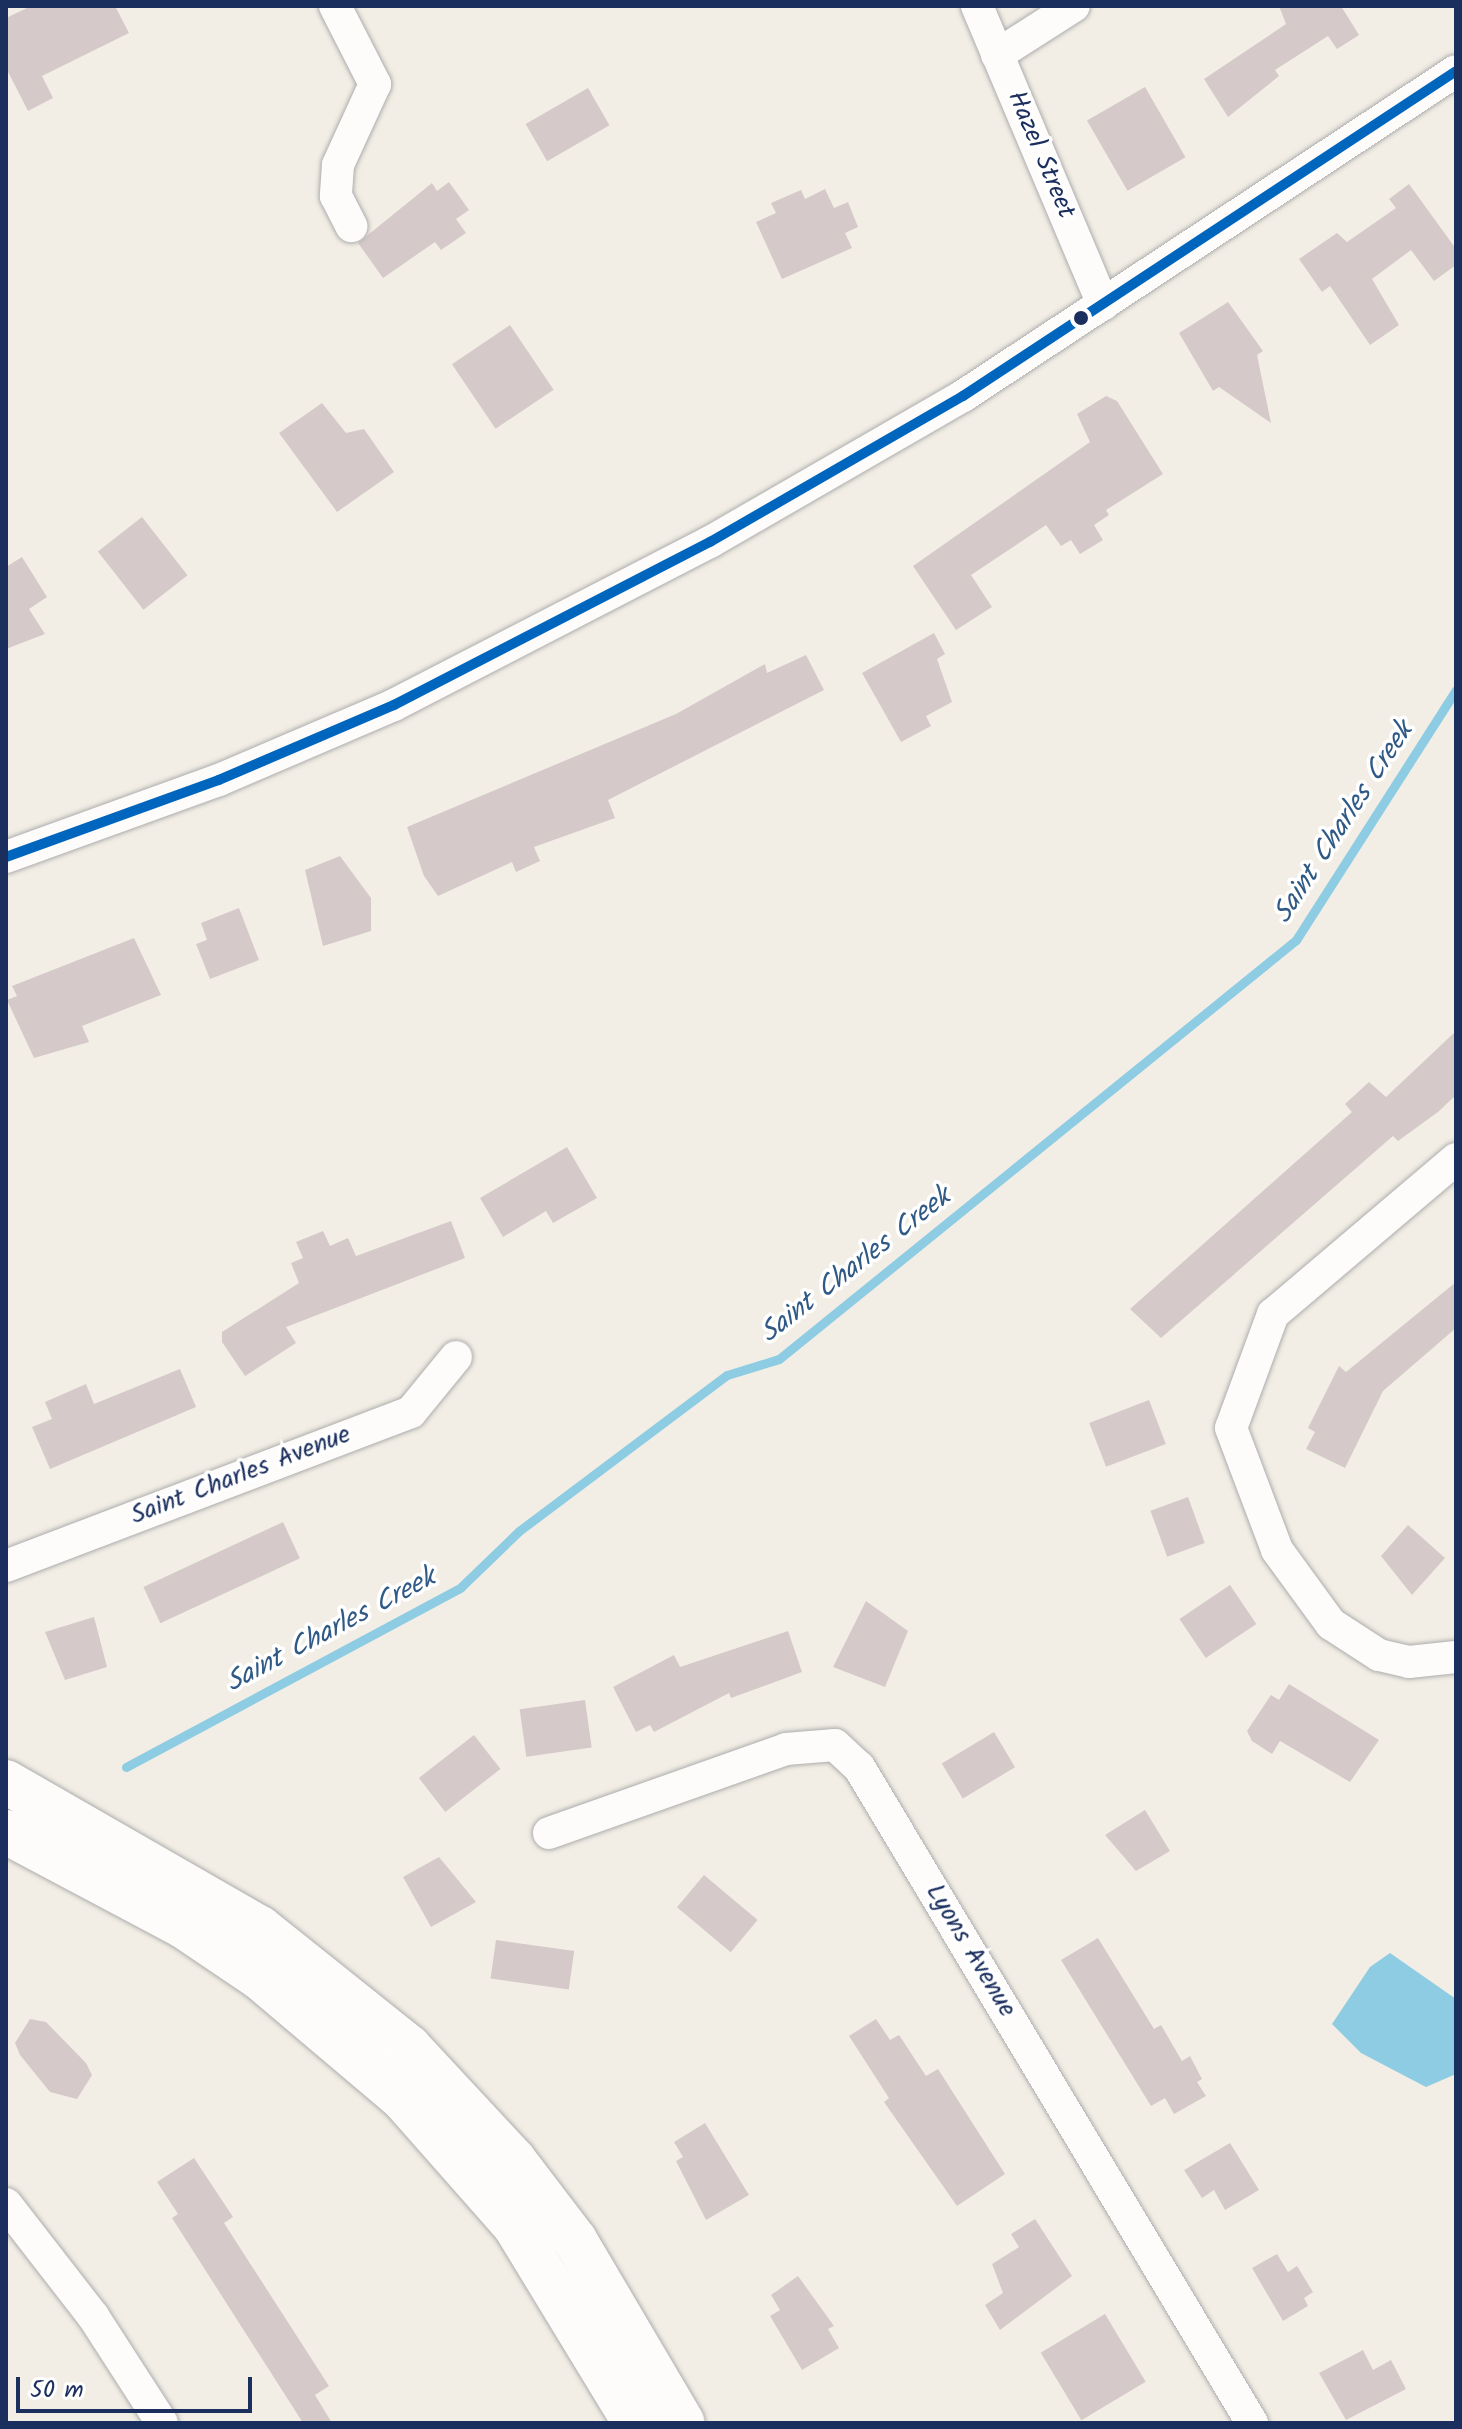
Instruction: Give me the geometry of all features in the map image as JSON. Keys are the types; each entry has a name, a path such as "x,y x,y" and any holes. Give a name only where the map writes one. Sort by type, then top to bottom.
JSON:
{"highway":[{"path":"9,1781 260,1928 409,2047 514,2160 575,2240 683,2423"},
{"path":"6,1832 183,1926 260,1978 403,2099 515,2226 591,2340 635,2423"}],"street":[{"path":"335,6 375,84 338,165 336,196 351,226"},
{"name":"Hazel Street","path":"977,6 1103,305"},
{"path":"997,55 1074,6"},
{"path":"6,857 219,780 394,705 806,489 1103,305 1456,71"},
{"path":"1456,1159 1273,1314 1231,1428 1277,1550 1331,1624 1356,1644 1409,1662 1456,1657"},
{"name":"Saint Charles Avenue","path":"6,1566 411,1412 456,1357"},
{"name":"Lyons Avenue","path":"549,1833 786,1749 835,1745 868,1780 1252,2423"},
{"path":"6,2204 93,2316 162,2423"}],"water":[{"path":"1390,1953 1456,1999 1456,2074 1426,2087 1361,2053 1332,2024 1370,1967"}],"building":[{"path":"31,6 115,6 129,33 42,76 53,98 28,111 6,68 6,18"},
{"path":"1279,6 1341,6 1359,35 1337,49 1328,36 1275,70 1279,76 1228,117 1204,79 1286,24"},
{"path":"1145,87 1186,157 1127,191 1087,121"},
{"path":"588,88 610,125 547,161 526,124"},
{"path":"449,182 469,210 456,219 466,233 441,250 435,242 383,278 358,243 432,183 437,191"},
{"path":"1409,184 1456,249 1456,265 1434,281 1411,250 1372,279 1399,325 1370,345 1330,286 1322,292 1299,259 1337,233 1347,242 1396,208 1389,199"},
{"path":"825,189 834,208 848,202 858,227 845,233 852,248 782,279 756,222 776,213 771,203 801,190 805,199"},
{"path":"1228,302 1263,351 1257,355 1271,423 1219,387 1213,391 1179,333"},
{"path":"510,325 554,390 496,429 452,364"},
{"path":"1106,396 1117,401 1163,474 1106,510 1109,515 1094,525 1103,540 1080,554 1071,540 1061,546 1046,525 971,575 992,607 956,630 913,566 1090,442 1077,414"},
{"path":"322,403 346,433 364,429 394,472 337,512 279,433"},
{"path":"142,517 188,575 143,610 98,551"},
{"path":"22,557 47,597 29,609 45,634 6,649 6,567"},
{"path":"934,633 945,654 937,659 952,702 926,716 931,726 901,742 862,673"},
{"path":"806,655 824,690 608,800 615,818 534,847 540,861 516,872 512,862 438,896 424,876 407,827 676,714 765,664 767,673"},
{"path":"340,856 371,898 371,931 323,946 305,870"},
{"path":"239,908 259,960 210,979 196,944 207,940 201,923"},
{"path":"134,938 161,995 82,1026 89,1042 34,1058 7,1000 17,996 12,986"},
{"path":"1456,1031 1456,1095 1438,1112 1398,1141 1393,1136 1161,1338 1130,1309 1352,1112 1345,1104 1369,1082 1386,1097"},
{"path":"567,1147 597,1198 553,1223 546,1211 503,1237 480,1198"},
{"path":"451,1221 465,1258 286,1327 296,1343 245,1376 222,1342 222,1332 299,1283 291,1263 303,1258 296,1242 323,1231 330,1246 348,1238 356,1256"},
{"path":"1456,1282 1456,1328 1383,1391 1345,1468 1306,1449 1315,1432 1308,1428 1339,1366 1346,1372"},
{"path":"180,1369 196,1407 50,1469 32,1427 52,1419 45,1402 86,1384 94,1404"},
{"path":"1149,1400 1166,1444 1106,1467 1089,1423"},
{"path":"1188,1497 1205,1543 1167,1557 1150,1511"},
{"path":"283,1522 300,1558 160,1623 143,1587"},
{"path":"1408,1525 1445,1558 1412,1595 1381,1556"},
{"path":"1230,1585 1256,1624 1206,1658 1179,1619"},
{"path":"866,1601 908,1631 885,1687 833,1667"},
{"path":"94,1617 107,1667 65,1680 45,1632"},
{"path":"788,1631 802,1672 731,1698 729,1693 654,1732 650,1725 636,1732 613,1687 674,1655 680,1667"},
{"path":"1289,1684 1379,1740 1350,1782 1280,1741 1272,1754 1252,1741 1247,1731 1271,1695 1279,1700"},
{"path":"585,1700 592,1748 526,1757 520,1709"},
{"path":"994,1732 1015,1767 963,1799 942,1763"},
{"path":"474,1735 500,1769 445,1812 419,1778"},
{"path":"1145,1810 1170,1851 1136,1871 1105,1835"},
{"path":"439,1857 476,1902 431,1927 403,1877"},
{"path":"704,1875 758,1920 731,1952 677,1907"},
{"path":"1098,1938 1154,2029 1161,2025 1182,2061 1190,2056 1202,2079 1197,2082 1206,2096 1174,2114 1165,2098 1151,2106 1061,1960"},
{"path":"496,1940 574,1951 569,1990 491,1979"},
{"path":"30,2019 46,2022 86,2063 92,2075 77,2099 50,2092 20,2055 15,2043"},
{"path":"876,2019 890,2040 899,2035 926,2076 938,2069 1005,2174 957,2206 884,2102 889,2098 849,2036"},
{"path":"705,2123 749,2195 706,2220 676,2161 683,2157 674,2142"},
{"path":"1230,2143 1259,2190 1225,2210 1214,2190 1202,2198 1184,2170"},
{"path":"194,2158 233,2217 224,2223 329,2386 315,2395 332,2423 303,2423 172,2218 178,2214 157,2182"},
{"path":"1035,2219 1072,2276 1000,2330 985,2305 1003,2293 992,2264 1019,2247 1011,2234"},
{"path":"1277,2254 1288,2272 1297,2266 1313,2292 1304,2298 1308,2306 1283,2321 1252,2268"},
{"path":"798,2276 834,2326 828,2329 839,2348 802,2370 770,2316 780,2310 771,2295"},
{"path":"1105,2314 1146,2382 1081,2420 1041,2353"},
{"path":"1363,2350 1373,2370 1391,2360 1406,2389 1346,2420 1319,2373"}],"waterway":[{"name":"Saint Charles Creek","path":"126,1767 461,1587 519,1531 727,1375 779,1359 1296,940 1456,690"}],"transit line":[{"path":"6,857 219,780 394,705 710,542 963,396 1456,71"}]}
